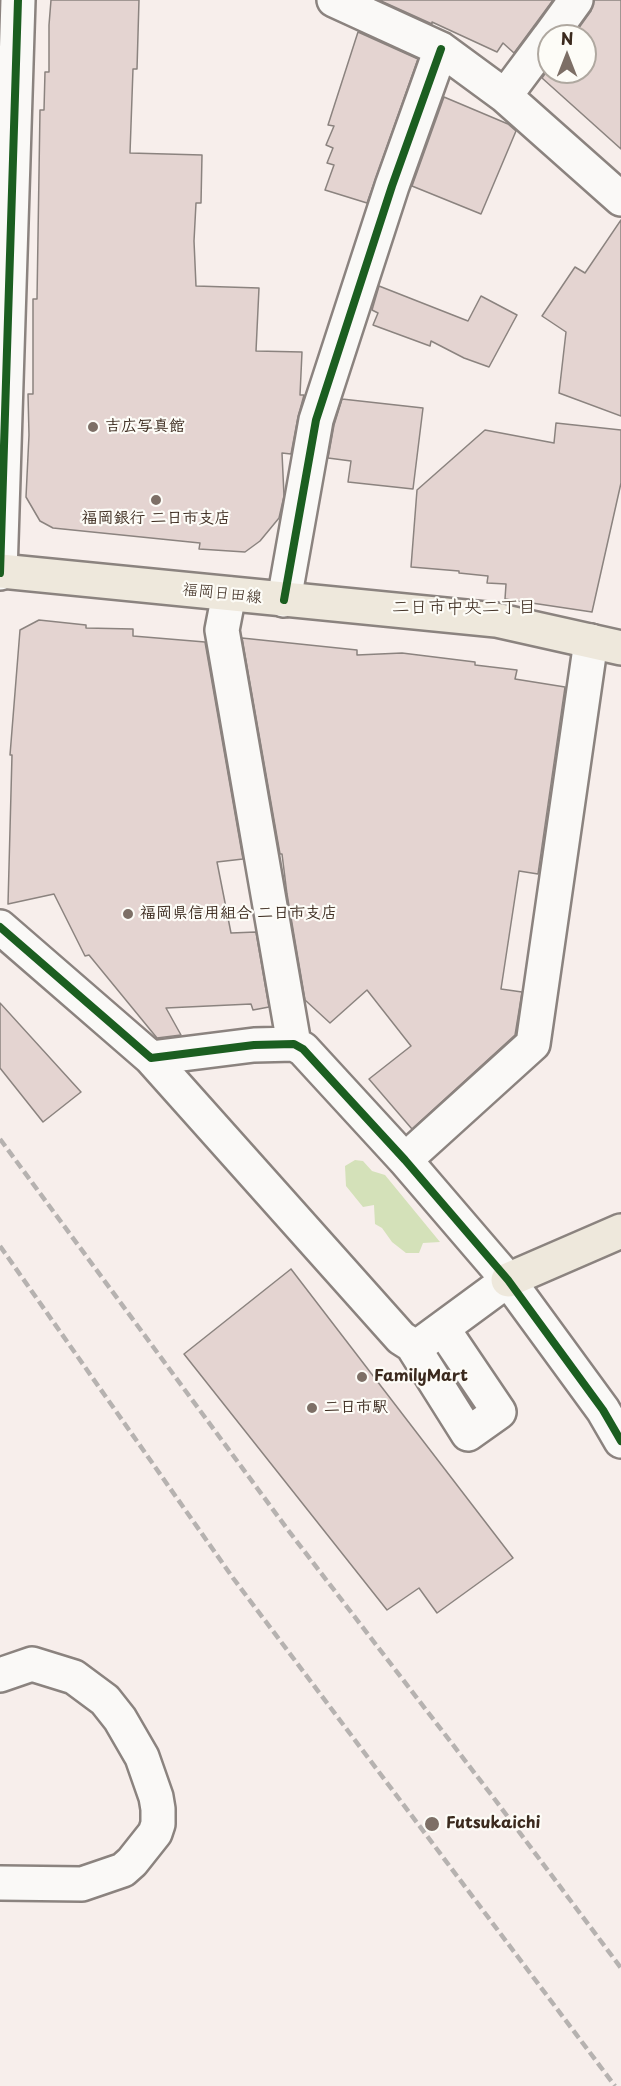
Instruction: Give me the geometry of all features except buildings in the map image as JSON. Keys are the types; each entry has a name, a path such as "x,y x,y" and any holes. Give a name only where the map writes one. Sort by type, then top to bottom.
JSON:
{"main road":[{"name":"福岡日田線","path":"0,572 496,620 606,645"},
{"path":"508,1280 621,1231"}],"street":[{"path":"0,572 4,275 18,0"},
{"path":"334,0 441,49 505,96 621,199"},
{"path":"558,24 576,0"},
{"path":"284,600 316,420 392,186 441,49"},
{"path":"505,96 537,52"},
{"path":"229,594 222,630 294,1044"},
{"path":"405,1160 533,1044 606,645"},
{"path":"0,927 151,1058 401,1338 412,1345 468,1434 499,1412 443,1329"},
{"path":"151,1058 254,1045 294,1044 303,1049 405,1160 508,1280 603,1410 621,1441"},
{"path":"412,1345 423,1342 443,1329 508,1280"},
{"path":"0,1675 32,1664 74,1677 105,1700 120,1719 142,1757 158,1809 158,1824 155,1833 123,1870 82,1884 0,1883"}],"green space":[{"path":"355,1160 363,1161 372,1171 385,1175 440,1242 423,1243 419,1253 406,1253 392,1242 382,1228 375,1224 374,1205 363,1207 346,1186 345,1166"}],"railway":[{"path":"0,1139 288,1530 621,1968"},
{"path":"0,1246 233,1578 615,2086"}],"cycle path":[{"path":"0,573 18,0"},
{"path":"284,600 316,420 392,186 441,49"},
{"path":"0,927 151,1058 254,1045 294,1044 303,1049 405,1160 508,1280 603,1410 621,1441"}],"place":[{"name":"吉広写真館","path":"93,427"},
{"name":"福岡銀行 二日市支店","path":"156,500"},
{"name":"福岡県信用組合 二日市支店","path":"128,914"},
{"name":"FamilyMart","path":"362,1377"},
{"name":"二日市駅","path":"312,1408"},
{"name":"Futsukaichi","path":"432,1824"}],"district":[{"name":"二日市中央二丁目","path":"464,608"}]}
